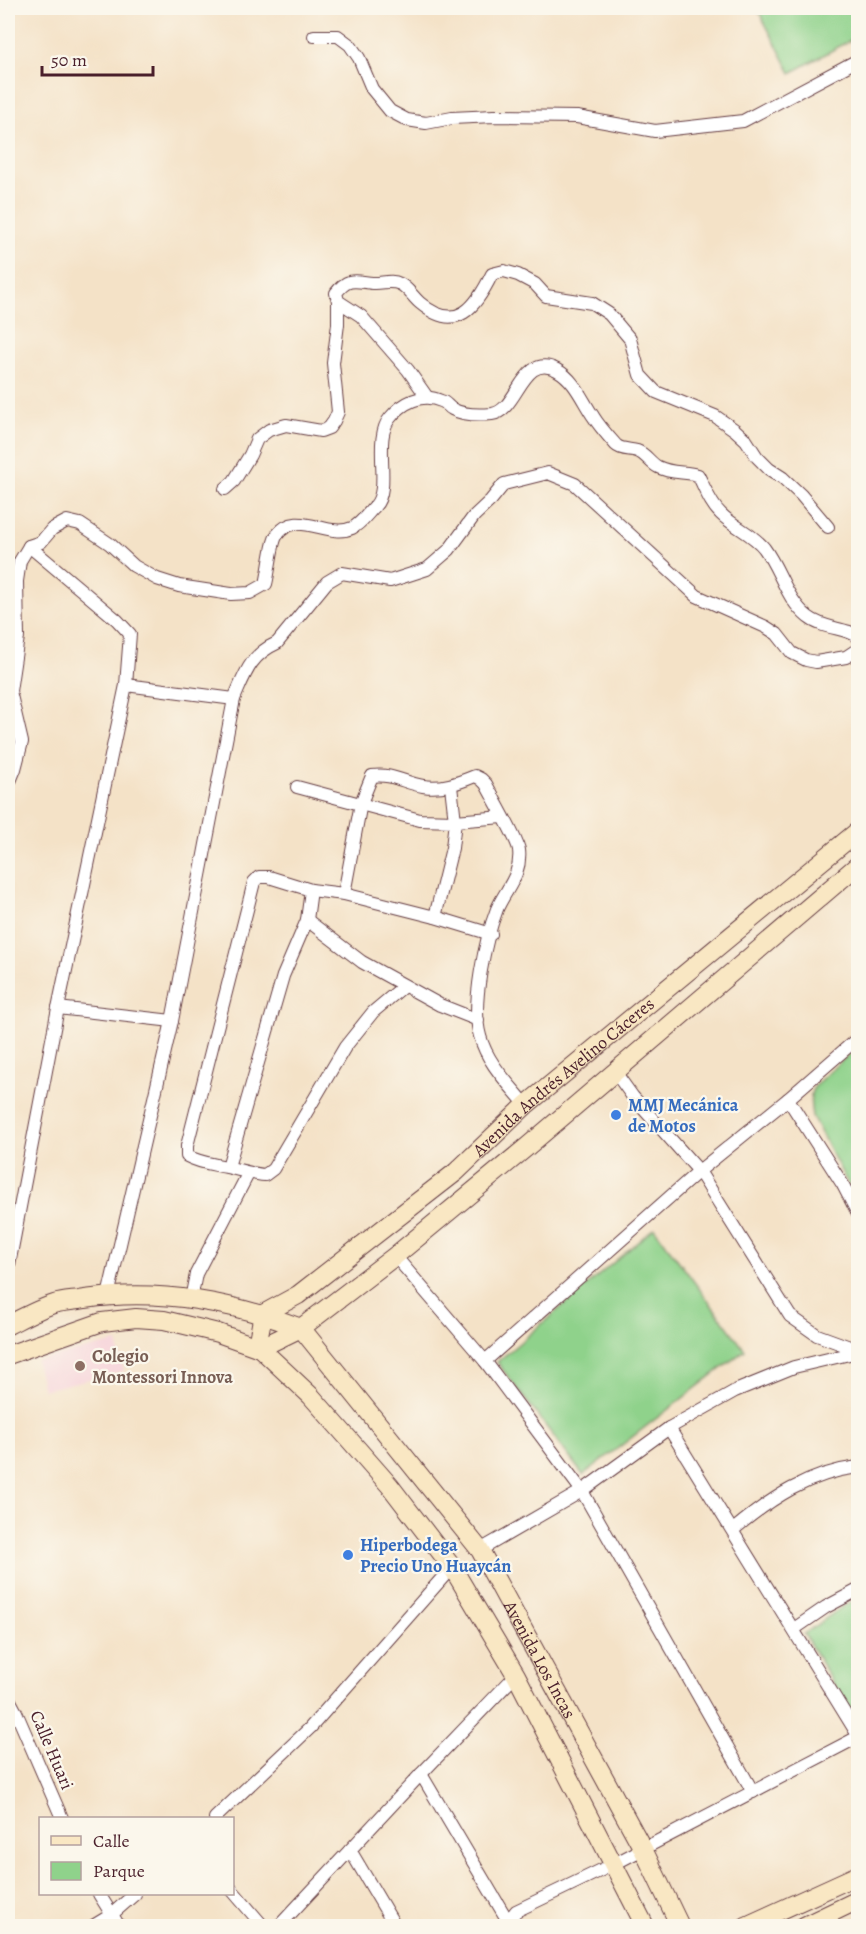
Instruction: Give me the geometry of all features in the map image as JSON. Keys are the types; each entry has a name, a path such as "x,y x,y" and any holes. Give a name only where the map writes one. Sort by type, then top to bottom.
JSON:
{"main road":[{"name":"Avenida Andrés Avelino Cáceres","path":"263,1314 298,1295 456,1172 526,1105 858,831"},
{"name":"Avenida Andrés Avelino Cáceres","path":"260,1348 301,1328 395,1256 858,865"},
{"path":"742,928 760,948"},
{"path":"456,1172 471,1193"},
{"path":"8,1325 54,1304 108,1296 155,1295 229,1305 301,1328"},
{"path":"8,1355 102,1322 135,1318 175,1323 218,1333 260,1348 259,1335 263,1314"},
{"name":"Avenida Los Incas","path":"301,1328 480,1550 643,1849 680,1926"},
{"name":"Avenida Los Incas","path":"260,1348 311,1396 390,1486 452,1567 516,1675 645,1926"},
{"path":"746,1926 858,1875"},
{"path":"804,1926 858,1900"}],"street":[{"path":"314,36 338,36 350,45 359,58 372,89 390,111 407,120 426,123 452,118 494,116 577,117 655,131 743,122 858,60"},
{"path":"225,489 234,481 257,439 269,430 286,425 321,430 329,428 334,421 338,412 333,363 338,324 336,293 342,285 354,280 376,284 386,281 401,284 421,304 435,313 451,317 472,309 492,274 504,271 535,284 546,296 592,303 609,314 630,339 639,375 656,392 715,416 735,430 746,440 757,457 801,495 828,527"},
{"path":"338,301 361,316 408,370 427,397"},
{"path":"8,786 22,742 10,691 18,637 17,580 20,561 29,546 41,542 52,529 67,521 80,525 110,544 134,566 157,579 178,586 231,594 250,593 266,584 275,537 289,524 304,523 341,532 355,527 378,502 382,480 382,436 389,419 414,398 427,397 442,401 452,409 470,414 495,414 507,407 520,384 531,372 545,367 556,370 577,389 594,418 618,447 637,451 657,467 673,472 698,475 712,503 722,515 748,533 764,548 792,599 809,618 827,628 854,633 858,637"},
{"path":"108,1296 171,1021 234,699 249,664 266,648 277,643 327,582 342,573 390,581 427,569 449,550 474,516 504,484 548,473 576,483 697,596 777,634 792,653 816,662 846,657 858,649"},
{"path":"8,1270 58,1008 126,685 130,634 117,620 29,546"},
{"path":"126,685 234,699"},
{"path":"344,894 361,803 372,776 384,774 423,786 452,786 475,776 486,784 519,848 519,861 509,890 498,908 483,960 477,1004 478,1020 480,1036 493,1065 526,1105"},
{"path":"435,917 452,848 455,821 452,786"},
{"path":"297,787 420,820 455,821 502,817"},
{"path":"404,986 373,1012 345,1047 273,1169 265,1175 248,1174 228,1167 197,1162 188,1156 187,1146 254,882 259,877 269,877 311,890 344,894 435,917 490,934"},
{"path":"228,1167 283,976 307,920 311,890"},
{"path":"307,920 362,962 440,1005 478,1020"},
{"path":"58,1008 171,1021"},
{"path":"484,1361 699,1171 788,1099 858,1038"},
{"path":"615,1072 633,1097 699,1171 790,1316 817,1335 858,1351"},
{"path":"788,1099 843,1185 858,1214"},
{"path":"191,1299 196,1274 248,1174"},
{"path":"395,1256 484,1361 582,1491 753,1792"},
{"path":"480,1550 582,1491 669,1428 735,1391 794,1367 858,1351"},
{"path":"421,1774 506,1924 516,1911 614,1864 858,1736 669,1428"},
{"path":"733,1530 763,1505 815,1477 858,1467"},
{"path":"216,1817 310,1728 452,1567"},
{"path":"794,1629 826,1607 858,1590"},
{"path":"279,1926 516,1675"},
{"name":"Calle Huari","path":"8,1697 62,1817"},
{"path":"350,1850 395,1926"},
{"path":"234,1892 263,1926"},
{"path":"100,1895 119,1926"},
{"path":"93,1926 111,1915 133,1895"}],"shaded area":[{"name":"Colegio Montessori Innova","path":"117,1342 124,1371 43,1390 36,1361"}],"green space":[{"path":"757,8 858,8 858,36 791,73"},
{"path":"858,1047 858,1203 812,1116 810,1100 812,1091 820,1080"},
{"path":"654,1228 745,1350 583,1475 497,1362"},
{"path":"858,1599 858,1726 804,1634 845,1605"}],"place":[{"name":"MMJ Mecánica de Motos","path":"616,1115"},
{"name":"Colegio Montessori Innova","path":"80,1366"},
{"name":"Hiperbodega Precio Uno Huaycán","path":"348,1555"}]}
